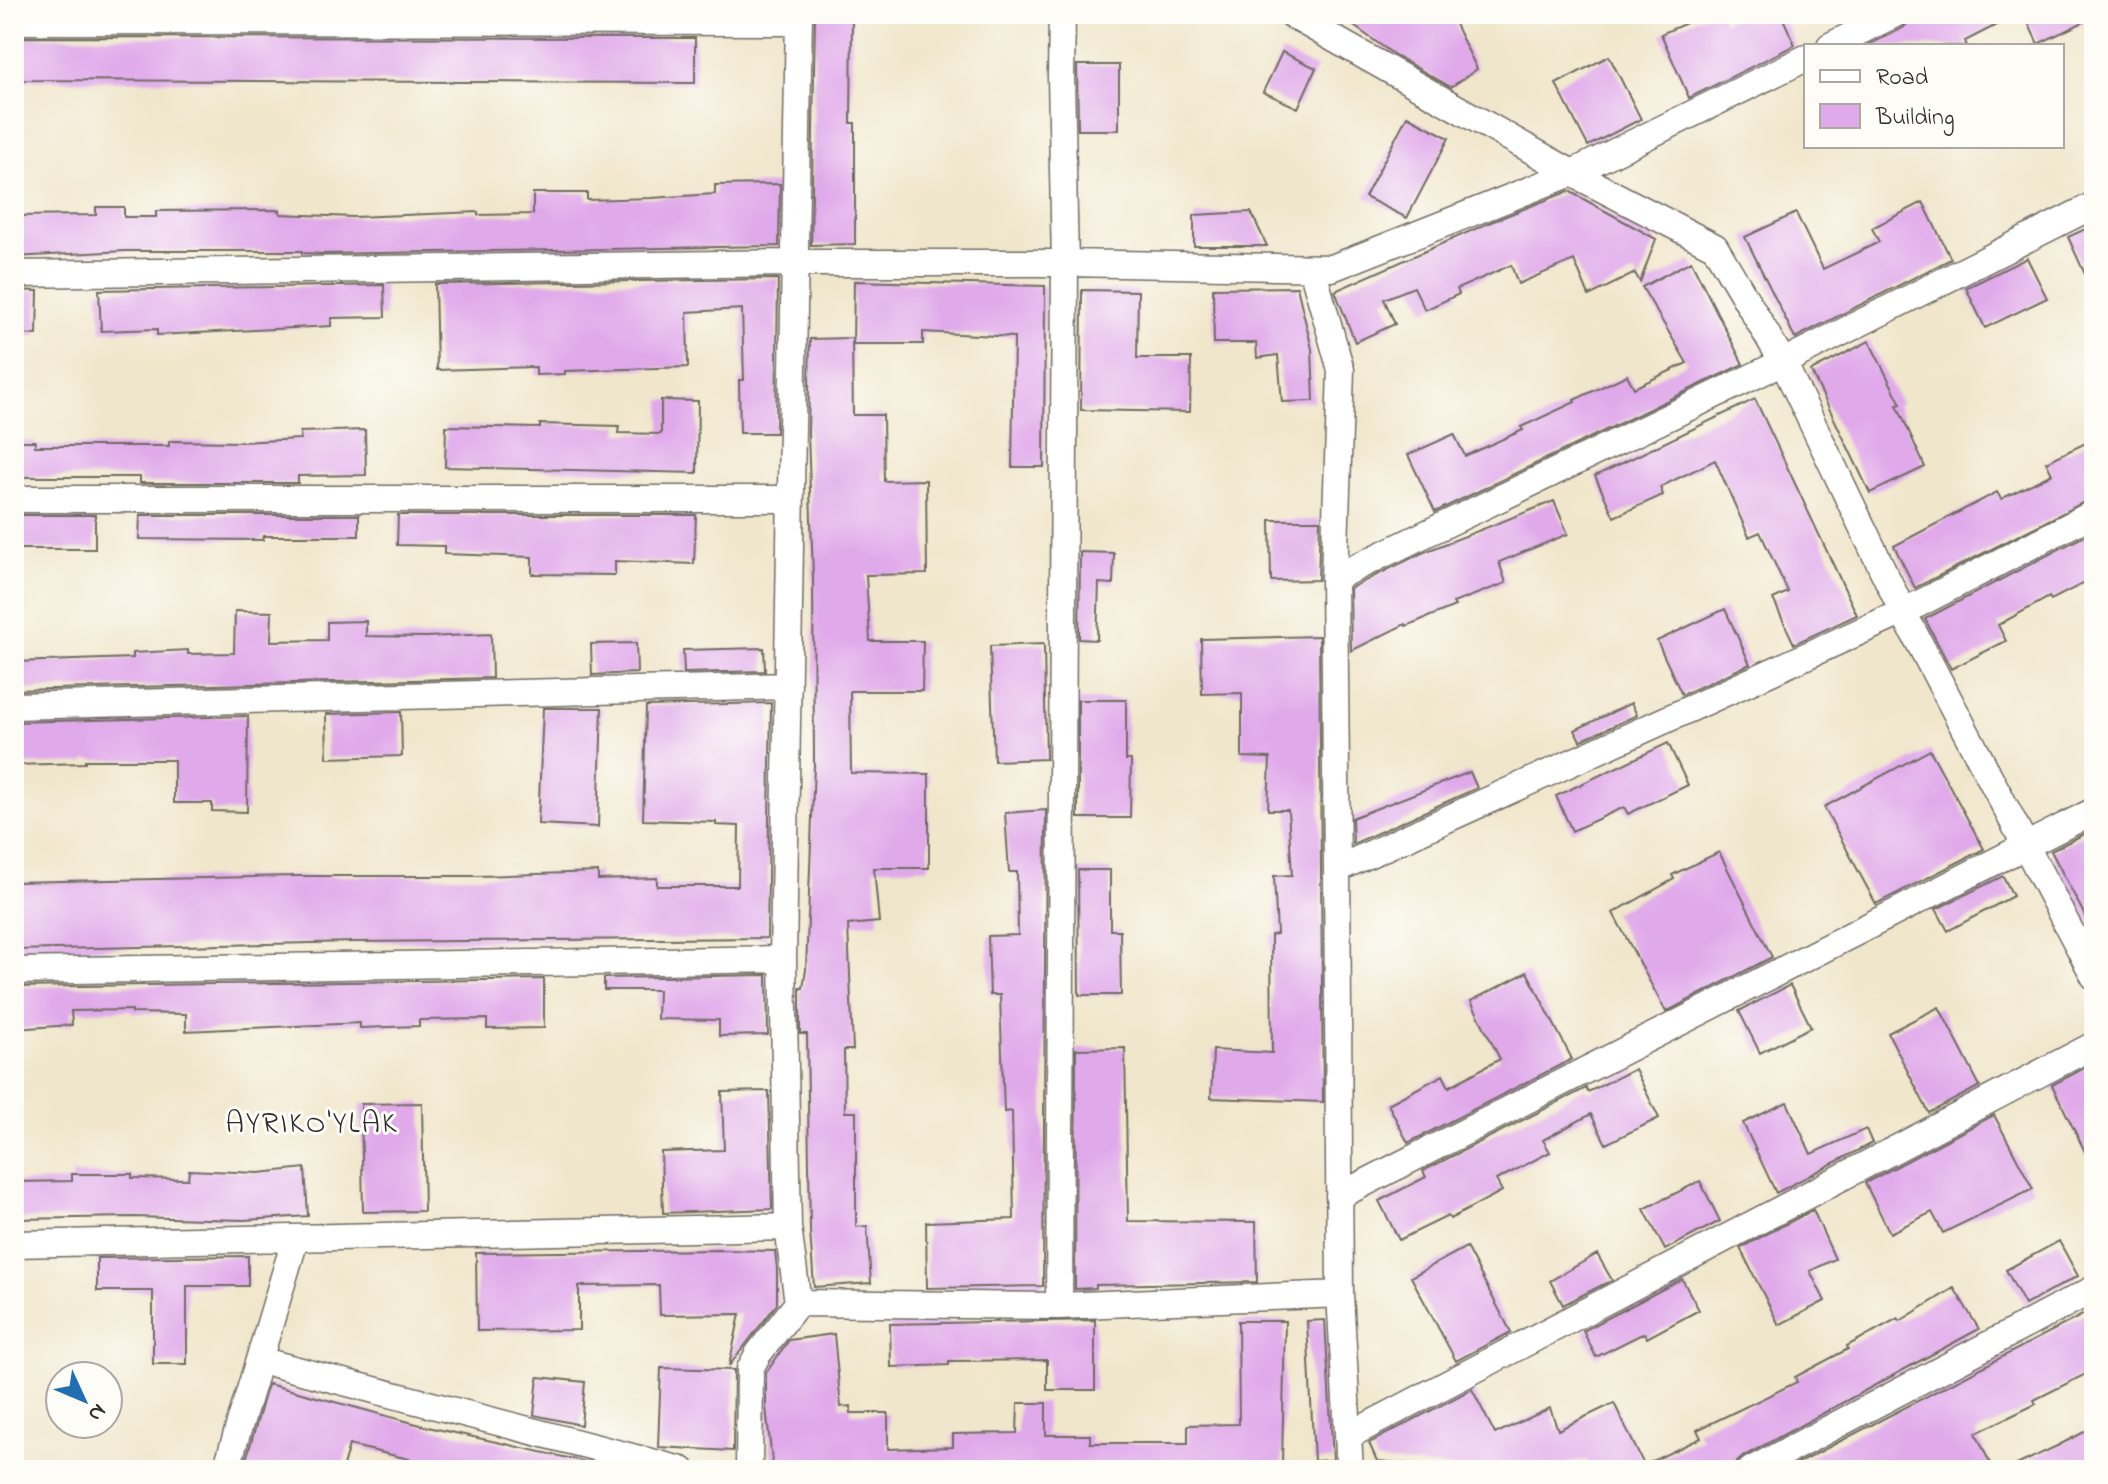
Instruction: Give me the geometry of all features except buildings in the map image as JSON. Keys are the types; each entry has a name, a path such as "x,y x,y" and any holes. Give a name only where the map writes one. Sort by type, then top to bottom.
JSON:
{"street":[{"path":"1059,1306 1065,263 1062,14"},
{"path":"1290,14 1572,173 1715,247 1783,362 1903,612 2094,976"},
{"path":"1834,44 1895,14"},
{"path":"14,21 799,18 783,959 788,1227 798,1303 750,1369 749,1470"},
{"path":"14,274 794,263 1065,263 1332,268 1572,173 1804,59"},
{"path":"1334,578 1783,362 2094,205"},
{"path":"1312,268 1341,370 1334,578 1339,1196 1340,1294 1350,1470"},
{"path":"14,499 789,499"},
{"path":"1337,869 1903,612 2094,513"},
{"path":"14,706 788,686"},
{"path":"1339,1196 2094,811"},
{"path":"14,971 783,959"},
{"path":"1348,1436 2094,1045"},
{"path":"14,1244 788,1227"},
{"path":"226,1470 295,1240"},
{"path":"1751,1470 2094,1289"},
{"path":"798,1303 1059,1306 1340,1294"},
{"path":"259,1360 682,1470"}],"district":[{"name":"AYRIKO'YLAK","path":"312,1125"}]}
